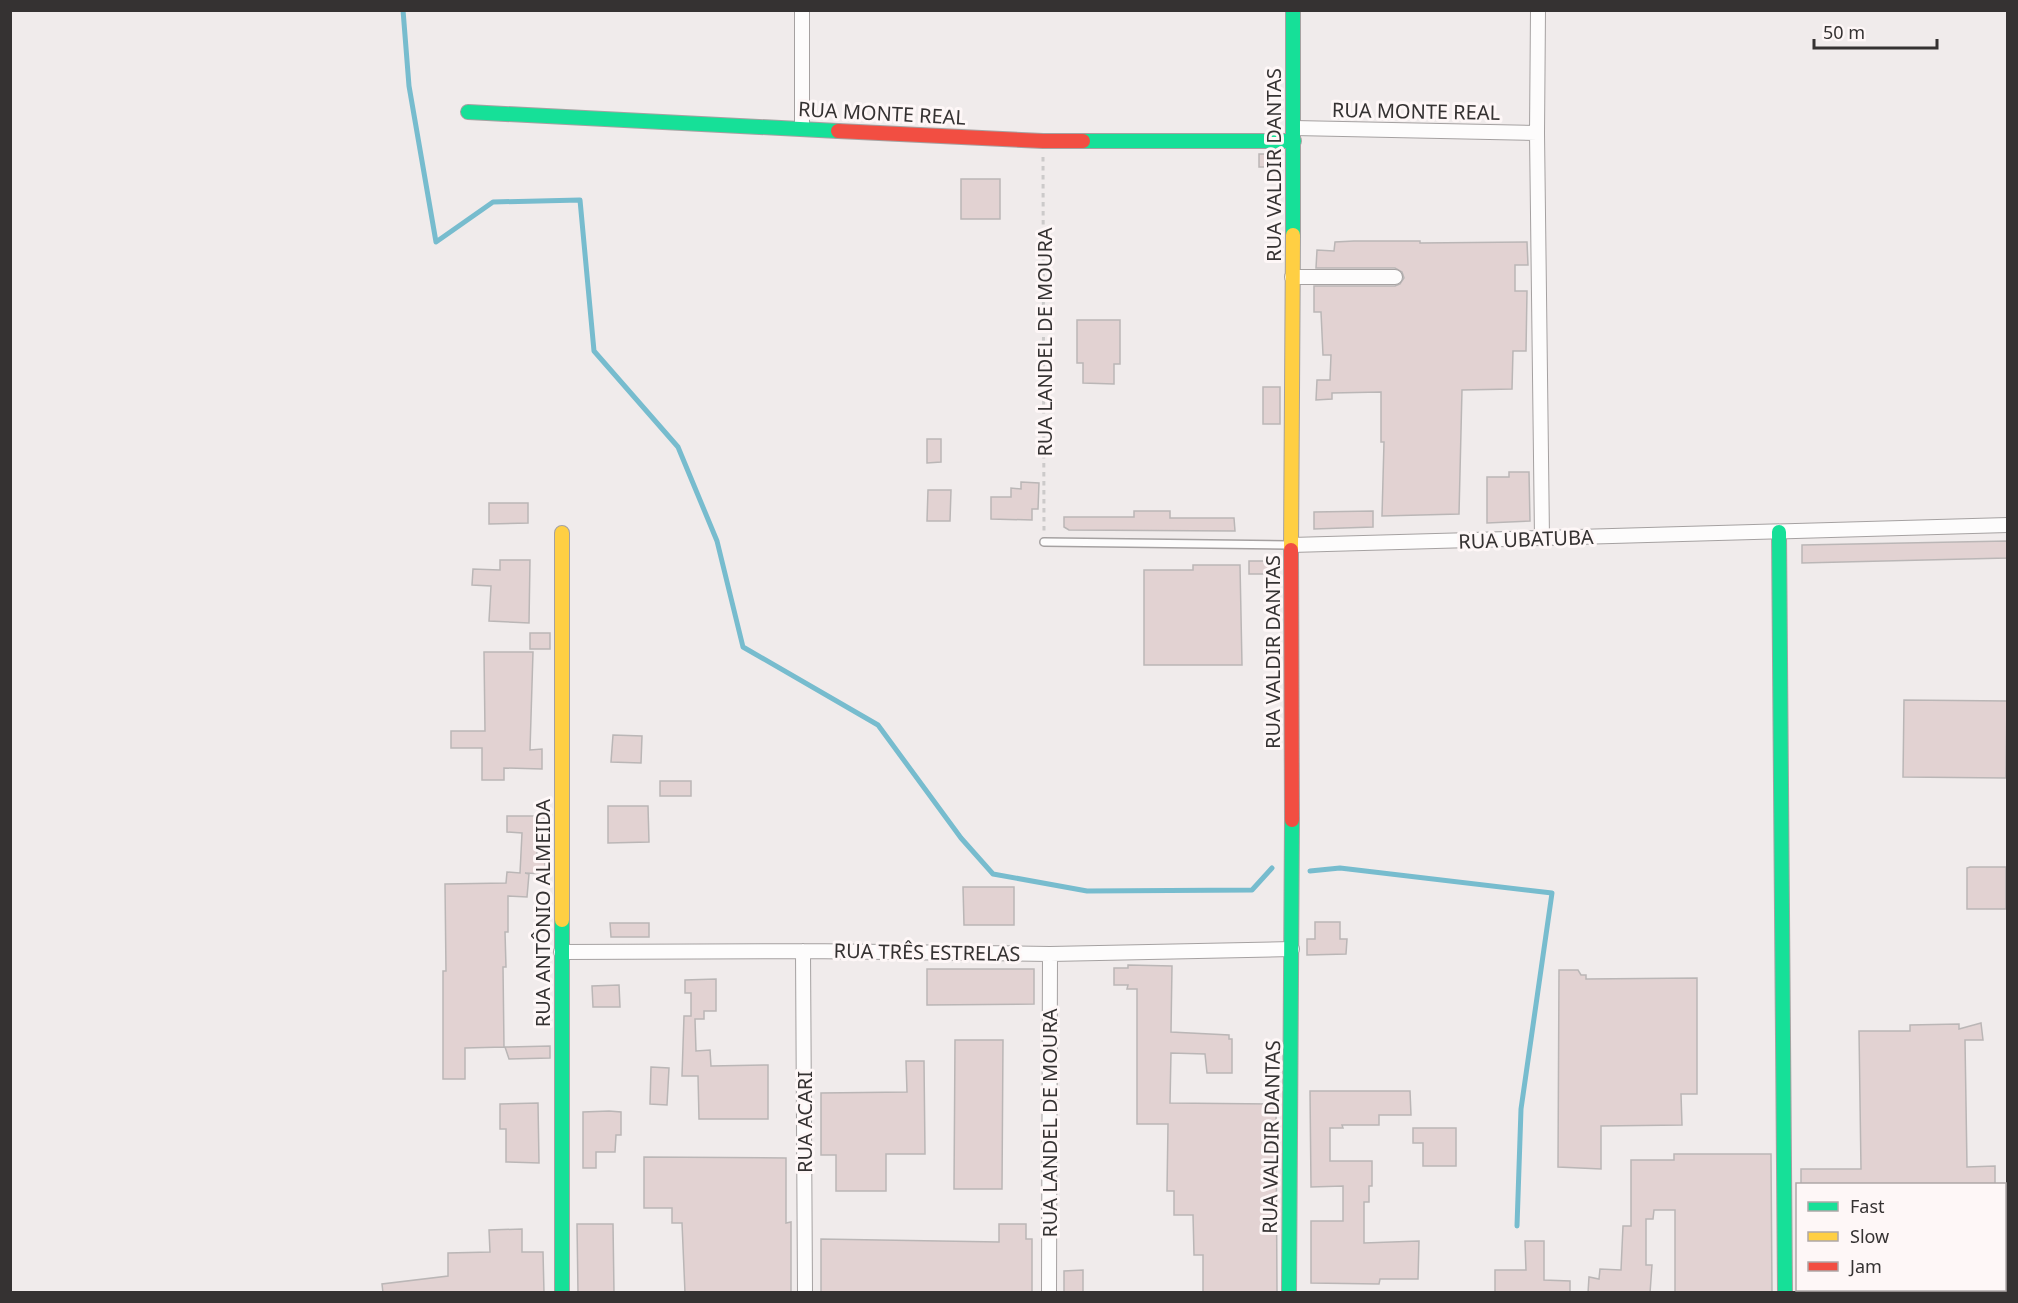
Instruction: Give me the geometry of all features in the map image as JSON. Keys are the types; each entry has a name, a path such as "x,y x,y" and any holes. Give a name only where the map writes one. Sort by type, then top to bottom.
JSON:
{"street":[{"path":"802,10 802,128"},
{"name":"RUA VALDIR DANTAS","path":"1289,1293 1293,949 1291,545 1293,10"},
{"path":"1538,10 1537,133 1542,538"},
{"name":"RUA MONTE REAL","path":"468,112 1043,141 1294,134 1537,133"},
{"path":"1292,277 1395,277"},
{"name":"RUA UBATUBA","path":"1291,545 2007,525"},
{"path":"1779,532 1785,1293"},
{"name":"RUA ANTÔNIO ALMEIDA","path":"562,533 562,1293"},
{"name":"RUA TRÊS ESTRELAS","path":"561,952 803,951 1050,954 1293,949"},
{"name":"RUA ACARI","path":"803,951 805,1293"},
{"name":"RUA LANDEL DE MOURA","path":"1049,1293 1050,954"}],"lane":[{"name":"RUA UBATUBA","path":"1044,543 1291,545"}],"path":[{"name":"RUA LANDEL DE MOURA","path":"1043,141 1044,543"}],"building":[{"path":"1259,154 1275,154 1276,167 1259,167"},
{"path":"961,179 1000,179 1000,219 961,219"},
{"path":"1335,242 1527,242 1528,265 1515,265 1515,291 1527,291 1526,351 1513,351 1512,389 1462,390 1459,514 1382,516 1384,442 1381,442 1381,392 1332,393 1332,399 1316,400 1317,380 1330,380 1331,355 1323,355 1321,312 1314,312 1314,286 1395,286 1400,284 1404,278 1402,272 1395,268 1316,268 1317,250 1334,251"},
{"path":"1077,320 1120,320 1120,364 1114,364 1114,384 1083,383 1083,363 1077,363"},
{"path":"1263,387 1280,387 1280,424 1263,424"},
{"path":"927,439 941,439 941,462 927,463"},
{"path":"1509,472 1529,472 1530,521 1487,523 1487,477 1509,477"},
{"path":"1021,482 1039,483 1038,509 1032,509 1032,520 991,519 991,497 1011,497 1011,488 1021,489"},
{"path":"928,490 951,490 950,521 927,521"},
{"path":"489,503 528,503 528,523 489,524"},
{"path":"1134,511 1170,511 1170,518 1234,518 1235,531 1069,530 1064,527 1064,517 1134,517"},
{"path":"1373,511 1373,527 1314,529 1314,512"},
{"path":"2007,541 2007,558 1802,563 1802,545"},
{"path":"500,560 530,560 529,623 489,621 491,586 472,585 473,569 500,570"},
{"path":"1249,561 1277,561 1277,574 1249,574"},
{"path":"1193,565 1240,565 1242,665 1144,665 1144,570 1193,570"},
{"path":"530,633 550,633 550,649 530,649"},
{"path":"484,652 533,652 530,750 542,749 542,769 504,768 504,780 482,780 482,748 451,748 451,731 485,731"},
{"path":"1904,700 2007,701 2006,778 1903,777"},
{"path":"613,735 642,736 641,763 611,762"},
{"path":"660,781 691,781 691,796 660,796"},
{"path":"608,806 648,806 649,842 608,843"},
{"path":"507,816 544,816 544,836 537,836 537,861 545,862 545,874 525,873 529,874 527,897 508,896 508,932 505,932 506,967 503,967 504,1047 465,1048 465,1079 443,1079 443,971 446,971 445,884 506,883 507,872 520,873 522,833 507,832"},
{"path":"2006,867 2006,909 1967,909 1967,868"},
{"path":"963,887 1014,887 1014,925 964,925"},
{"path":"1315,922 1340,922 1340,939 1347,939 1346,954 1307,955 1307,939 1315,939"},
{"path":"610,923 649,923 649,937 611,937"},
{"path":"1128,965 1172,966 1171,1032 1229,1035 1229,1039 1232,1039 1232,1073 1207,1073 1205,1054 1171,1053 1170,1103 1276,1104 1277,1293 1203,1293 1203,1255 1194,1255 1193,1215 1174,1215 1174,1191 1167,1191 1168,1124 1137,1124 1137,989 1127,989 1128,985 1114,985 1114,968 1128,968"},
{"path":"927,969 1034,969 1034,1004 927,1005"},
{"path":"1559,970 1578,970 1581,975 1586,975 1586,979 1697,978 1697,1094 1681,1094 1682,1125 1601,1126 1601,1169 1558,1167"},
{"path":"716,979 716,1011 704,1011 704,1019 695,1019 696,1051 710,1050 711,1066 768,1065 768,1119 699,1119 698,1076 682,1076 684,1016 691,1016 691,993 685,993 685,980"},
{"path":"619,985 620,1007 593,1007 592,986"},
{"path":"1981,1023 1983,1040 1965,1040 1967,1167 1995,1166 1995,1183 1801,1183 1801,1169 1861,1169 1859,1031 1910,1031 1910,1025 1959,1024 1959,1029"},
{"path":"955,1040 1003,1040 1002,1189 954,1189"},
{"path":"550,1046 550,1058 509,1059 505,1047"},
{"path":"906,1061 924,1061 925,1154 886,1154 886,1191 836,1191 836,1155 821,1155 821,1093 907,1092"},
{"path":"651,1067 669,1068 667,1105 650,1104"},
{"path":"1310,1091 1410,1091 1411,1115 1379,1115 1379,1125 1342,1125 1343,1128 1330,1128 1330,1161 1372,1161 1372,1186 1369,1186 1369,1202 1364,1202 1364,1243 1419,1241 1418,1279 1380,1279 1379,1284 1311,1283 1311,1221 1343,1221 1343,1186 1311,1187"},
{"path":"538,1103 539,1163 506,1162 506,1129 500,1129 500,1104"},
{"path":"583,1112 621,1112 621,1135 616,1135 615,1152 596,1152 596,1168 583,1168"},
{"path":"1413,1128 1456,1128 1456,1166 1423,1166 1423,1143 1413,1143"},
{"path":"1674,1154 1771,1154 1772,1293 1675,1293 1675,1210 1654,1210 1653,1219 1646,1219 1646,1265 1652,1265 1650,1293 1588,1293 1589,1277 1599,1279 1600,1269 1621,1270 1623,1226 1631,1226 1631,1160 1674,1160"},
{"path":"644,1157 786,1158 786,1223 791,1222 791,1293 685,1293 682,1223 672,1223 672,1208 644,1208"},
{"path":"577,1224 613,1224 614,1293 578,1293"},
{"path":"999,1224 1026,1224 1026,1239 1032,1239 1032,1293 821,1293 821,1239 999,1242"},
{"path":"522,1229 522,1252 543,1252 544,1293 383,1293 382,1284 448,1276 448,1253 490,1252 489,1230"},
{"path":"1525,1241 1544,1241 1544,1280 1570,1281 1570,1293 1495,1293 1495,1270 1526,1270"},
{"path":"1083,1270 1083,1293 1064,1293 1064,1271"}],"waterway":[{"path":"403,10 409,86 436,242 493,202 580,200 594,351 678,447 717,541 743,647 878,725 961,838 993,874 1087,891 1252,890 1272,868"},
{"path":"1310,871 1340,868 1552,893 1521,1109 1517,1226"}],"traffic: fast":[{"path":"1293,10 1293,235"},
{"path":"468,112 838,131"},
{"path":"1083,141 1294,141"},
{"path":"1779,532 1785,1292"},
{"path":"1289,1292 1292,820"},
{"path":"562,920 562,1292"}],"traffic: slow":[{"path":"1291,550 1293,235"},
{"path":"562,533 562,920"}],"traffic: jam":[{"path":"838,131 1083,141"},
{"path":"1291,550 1292,820"}]}
